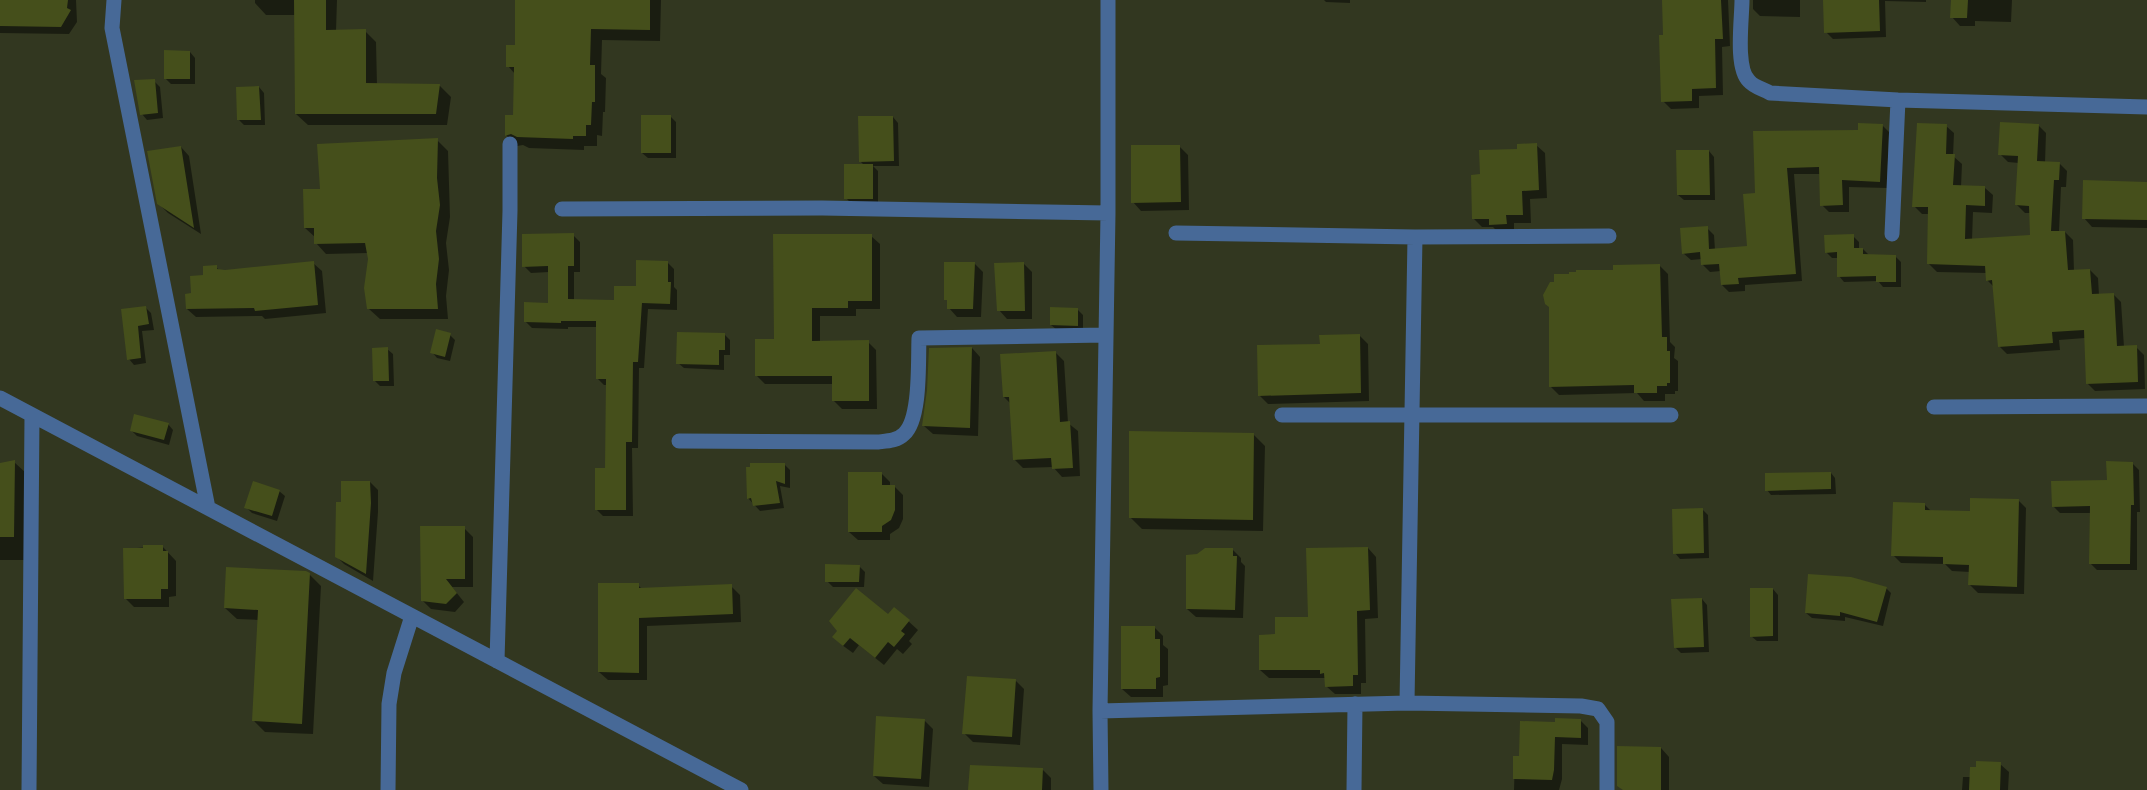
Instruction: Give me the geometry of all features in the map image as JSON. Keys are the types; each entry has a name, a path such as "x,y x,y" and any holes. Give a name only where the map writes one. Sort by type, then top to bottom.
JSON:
{"street":[{"path":"114,0 112,28 208,508"},
{"path":"1101,790 1100,711 1108,213 1108,0"},
{"path":"1742,0 1741,66 1746,79 1770,93 1898,100 2147,107"},
{"path":"1892,234 1898,100"},
{"path":"497,661 510,144"},
{"path":"562,209 822,208 1108,213"},
{"path":"1176,233 1415,237 1609,236"},
{"path":"1407,703 1415,237"},
{"path":"679,441 878,442 895,440 904,435 912,425 919,338 1105,335"},
{"path":"0,398 741,790"},
{"path":"1934,407 2147,406"},
{"path":"29,790 32,415"},
{"path":"1282,415 1671,415"},
{"path":"388,790 389,704 394,673 412,616"},
{"path":"1100,711 1407,703 1581,706 1598,709 1607,722 1607,790"},
{"path":"1354,790 1355,704"}],"building":[{"path":"0,0 68,0 67,8 71,10 61,27 0,26"},
{"path":"294,0 326,0 326,30 366,29 366,83 440,84 436,114 295,114"},
{"path":"515,0 650,0 650,30 591,29 590,65 595,65 595,102 592,102 591,125 586,125 586,136 573,136 573,139 517,137 511,134 505,136 505,115 513,115 514,67 506,67 506,45 515,45"},
{"path":"1662,0 1721,0 1723,39 1715,39 1716,88 1692,89 1692,101 1661,102 1659,35 1663,35"},
{"path":"1823,0 1879,0 1880,31 1824,33"},
{"path":"1951,0 1968,0 1967,18 1950,18"},
{"path":"164,50 190,51 190,79 164,79"},
{"path":"155,79 158,113 140,115 134,80"},
{"path":"259,86 261,120 237,120 236,87"},
{"path":"641,115 671,115 671,153 641,153"},
{"path":"858,116 893,116 894,161 859,162"},
{"path":"2000,122 2039,124 2037,161 2060,162 2059,180 2054,180 2051,231 2065,231 2068,270 2090,269 2092,294 2114,293 2117,346 2137,345 2138,382 2086,384 2084,330 2052,332 2053,343 1998,347 1992,280 1986,281 1985,266 1927,264 1928,207 1912,207 1917,123 1947,124 1946,154 1955,154 1953,185 1985,186 1985,206 1966,205 1965,239 2030,235 2029,206 2015,205 2018,156 1998,155"},
{"path":"1858,123 1883,124 1880,182 1842,180 1843,205 1820,206 1819,167 1787,168 1796,274 1738,278 1739,284 1721,285 1719,264 1701,265 1700,252 1682,254 1680,228 1708,226 1709,249 1747,246 1743,194 1755,193 1753,131 1858,130"},
{"path":"438,138 437,178 440,205 436,231 439,259 436,284 438,309 367,309 364,288 368,259 365,243 314,244 314,228 304,228 303,189 320,189 317,144"},
{"path":"1537,143 1539,190 1522,191 1523,215 1506,215 1507,224 1489,225 1489,219 1472,219 1471,175 1480,174 1479,150 1517,149 1517,144"},
{"path":"1131,145 1180,145 1181,202 1131,203"},
{"path":"181,146 194,228 157,204 147,151"},
{"path":"1676,150 1709,150 1710,195 1677,195"},
{"path":"844,164 873,164 873,199 844,199"},
{"path":"2083,180 2147,182 2147,220 2082,219"},
{"path":"574,233 574,266 568,266 568,299 614,300 614,286 636,286 636,260 668,261 668,282 671,282 670,304 642,303 638,362 633,362 632,442 626,442 626,510 595,510 595,468 605,468 606,379 596,379 596,321 524,322 524,302 548,303 548,266 522,267 522,234"},
{"path":"773,234 872,234 872,301 848,301 848,308 812,308 812,341 869,340 869,401 832,401 832,376 755,376 755,339 774,339"},
{"path":"1854,234 1854,248 1863,248 1863,254 1896,255 1896,282 1876,282 1876,276 1837,277 1837,252 1825,253 1824,235"},
{"path":"314,261 318,305 255,311 254,308 186,309 185,294 191,293 190,276 203,275 203,266 217,265 217,269 225,270"},
{"path":"944,262 975,262 973,309 947,309 947,300 944,300"},
{"path":"1024,262 1025,311 997,311 994,263"},
{"path":"1660,264 1662,337 1667,337 1667,351 1670,351 1670,383 1667,383 1667,386 1657,386 1657,393 1634,393 1634,385 1549,387 1549,307 1545,304 1543,295 1550,282 1554,282 1554,274 1569,274 1576,270 1613,270 1613,265"},
{"path":"146,306 149,324 138,326 141,358 127,360 121,309"},
{"path":"1050,307 1078,308 1078,326 1050,325"},
{"path":"436,329 451,333 445,357 430,353"},
{"path":"677,332 725,333 725,350 719,350 719,365 676,364"},
{"path":"1360,334 1361,393 1258,396 1257,345 1320,344 1319,335"},
{"path":"388,347 389,381 373,381 372,348"},
{"path":"972,347 970,428 922,426 929,348"},
{"path":"1056,351 1060,422 1070,421 1073,468 1052,469 1051,458 1013,460 1009,397 1003,397 1000,354"},
{"path":"134,414 169,423 164,440 130,431"},
{"path":"1129,431 1254,433 1253,520 1129,518"},
{"path":"15,460 14,537 0,537 0,463"},
{"path":"2106,461 2133,462 2134,505 2131,505 2130,564 2089,564 2090,506 2052,507 2051,481 2107,480"},
{"path":"750,463 785,463 785,484 776,481 780,503 753,506 751,498 747,499 746,467 750,467"},
{"path":"848,472 882,472 882,485 895,485 895,510 891,520 882,526 882,532 848,532"},
{"path":"1831,472 1831,489 1765,491 1765,473"},
{"path":"253,481 280,490 272,516 244,508"},
{"path":"341,481 370,481 371,503 366,574 335,557 336,502 341,502"},
{"path":"1970,498 2019,499 2017,587 1968,585 1969,565 1943,564 1943,557 1891,556 1893,502 1925,503 1925,510 1970,511"},
{"path":"1703,508 1704,553 1673,554 1672,509"},
{"path":"420,526 465,526 465,579 446,579 457,593 446,604 421,601"},
{"path":"143,545 163,545 163,551 168,551 168,589 161,589 161,599 124,599 123,548 143,548"},
{"path":"1368,547 1370,610 1357,611 1358,675 1353,675 1353,686 1325,687 1324,673 1320,674 1320,670 1259,670 1259,635 1275,634 1275,617 1308,617 1306,548"},
{"path":"1205,548 1233,548 1233,556 1237,556 1235,610 1186,609 1186,555 1197,554"},
{"path":"825,564 860,565 859,582 825,582"},
{"path":"226,567 310,573 302,724 252,721 258,610 224,608"},
{"path":"1808,574 1851,577 1887,587 1877,622 1840,612 1840,616 1805,613"},
{"path":"598,583 639,583 639,588 732,584 733,614 639,618 639,673 598,672"},
{"path":"856,588 888,614 894,607 910,620 901,631 905,634 894,647 888,642 875,658 850,638 843,646 832,637 837,631 829,621"},
{"path":"1750,588 1773,588 1773,636 1750,637"},
{"path":"1702,598 1704,647 1674,648 1671,599"},
{"path":"1121,626 1155,626 1155,639 1160,639 1160,677 1156,678 1156,689 1121,689"},
{"path":"967,676 1016,679 1012,737 962,734"},
{"path":"876,716 925,719 921,779 873,776"},
{"path":"1555,718 1581,719 1581,738 1555,737 1552,780 1513,779 1513,756 1519,756 1520,721 1555,722"},
{"path":"1617,746 1661,747 1661,790 1623,790 1617,786"},
{"path":"1976,761 2001,762 2000,790 1969,790 1970,767 1976,767"},
{"path":"970,765 1043,768 1042,790 968,790"}]}
